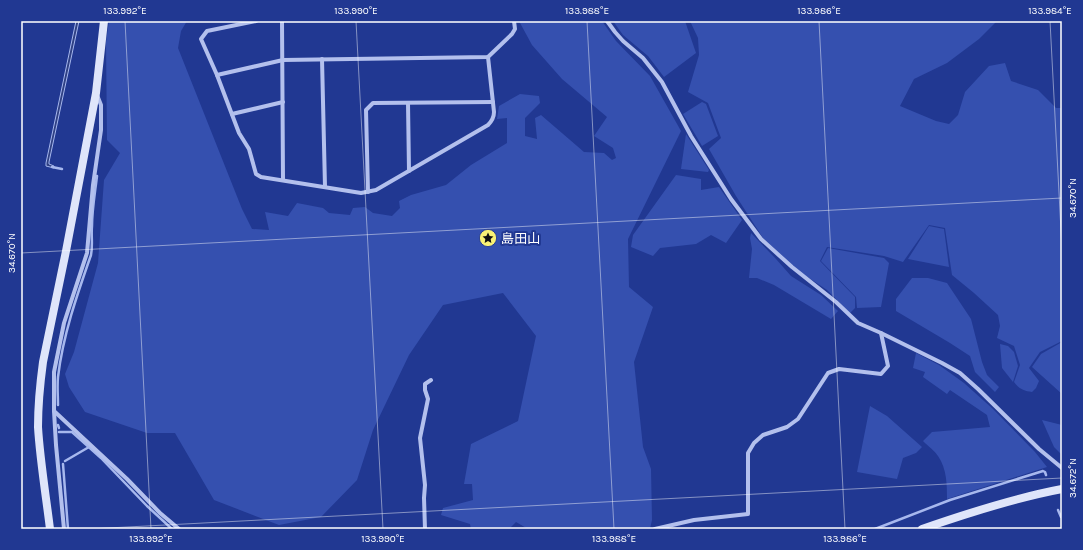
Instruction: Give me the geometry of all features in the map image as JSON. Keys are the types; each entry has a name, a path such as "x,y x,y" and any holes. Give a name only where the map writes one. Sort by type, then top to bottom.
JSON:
{"street":[{"path":"50,529 38,429 40,381 96,93 104,21"},
{"path":"256,21 207,31 201,39 217,75 239,133 248,149 256,174 261,177 361,194 376,190 488,126 492,122 494,117 488,57"},
{"path":"282,21 283,180"},
{"path":"217,75 283,60 488,57 512,34 515,29 514,21"},
{"path":"607,21 614,32 643,58 662,82 691,136 731,199 761,239 792,267 836,302 858,323 960,373 1039,449 1062,468"},
{"path":"322,59 325,187"},
{"path":"64,529 56,445 54,372 64,323 87,253 92,191 101,130 101,105 96,93"},
{"path":"232,114 283,102"},
{"path":"368,192 366,110 373,103 493,102"},
{"path":"408,103 409,171"},
{"path":"655,529 694,520 748,514 748,453 754,443 763,435 787,428 798,419 828,374 839,369 881,374 888,366 881,333"},
{"path":"425,529 425,484 420,438 428,399 425,384 431,380"},
{"path":"54,411 127,479 160,513 180,529"},
{"path":"922,529 988,507 1034,494 1062,489"}],"shaded area":[{"path":"76,21 79,21 49,162 49,164 54,166 54,168 46,166 46,163"},
{"path":"109,21 187,21 181,31 178,48 242,209 252,229 269,230 265,212 288,216 297,203 323,208 329,213 350,215 353,208 365,207 373,213 392,216 400,208 399,201 411,195 446,185 471,165 507,143 507,118 497,119 499,106 520,94 539,96 540,103 525,118 525,136 537,139 535,118 541,115 584,152 604,153 612,160 616,158 613,148 594,136 607,117 562,79 532,45 519,21 602,21 616,41 650,76 681,131 628,239 629,287 653,307 634,362 643,447 651,469 652,520 650,529 528,529 516,522 509,529 471,529 470,524 441,515 443,508 473,500 472,484 464,484 471,444 518,421 536,336 503,293 443,305 409,355 373,430 357,480 321,517 279,525 214,500 175,433 147,433 85,412 69,387 65,374 74,352 98,263 104,180 120,153 107,140 106,42"},
{"path":"613,21 685,21 696,53 664,77 648,56 623,35"},
{"path":"690,21 1011,21 996,22 979,39 947,63 914,79 900,106 936,121 949,124 958,115 965,92 989,66 1005,63 1011,81 1038,90 1056,108 1062,108 1062,341 1040,352 1029,368 1039,381 1036,388 1032,392 1022,389 1014,382 1020,365 1014,346 997,338 1000,326 998,315 952,275 945,228 929,225 903,262 884,256 827,247 820,261 855,297 855,308 850,313 827,290 800,272 763,238 736,196 709,149 721,138 708,103 688,92 699,55 698,38"},
{"path":"702,102 706,104 718,136 702,146 683,114"},
{"path":"686,134 709,170 708,172 681,169"},
{"path":"676,175 701,179 701,190 719,187 742,220 726,243 711,235 696,244 660,248 653,256 631,247 633,235"},
{"path":"929,226 944,229 949,267 908,259"},
{"path":"751,233 791,276 821,295 838,311 831,319 774,285 757,278 749,278 752,249 750,238"},
{"path":"828,248 884,258 889,263 881,307 857,308 856,297 821,261"},
{"path":"912,278 928,278 947,283 971,319 982,362 987,375 999,387 995,392 975,372 970,356 896,311 896,299"},
{"path":"1062,342 1062,394 1032,367 1041,354"},
{"path":"1000,344 1008,346 1014,352 1018,366 1013,382 1002,368"},
{"path":"916,353 939,365 964,383 993,409 1035,452 1047,467 947,499 947,483 941,461 937,454 923,441 932,432 990,427 987,415 950,390 947,394 923,377 925,372 913,368"},
{"path":"870,406 887,416 922,447 916,453 903,458 897,479 857,472"},
{"path":"1042,420 1062,425 1062,455 1054,447"}],"waterway":[{"path":"52,167 62,169"},
{"path":"58,405 58,377 63,346 91,255 92,214 96,176"},
{"path":"59,432 72,432 101,458 147,506 172,529"},
{"path":"65,461 89,447"},
{"path":"63,464 68,529"},
{"path":"875,529 950,500 1043,471 1046,475"},
{"path":"1058,510 1062,517"}],"place":[{"name":"島田山","path":"488,238"}]}
